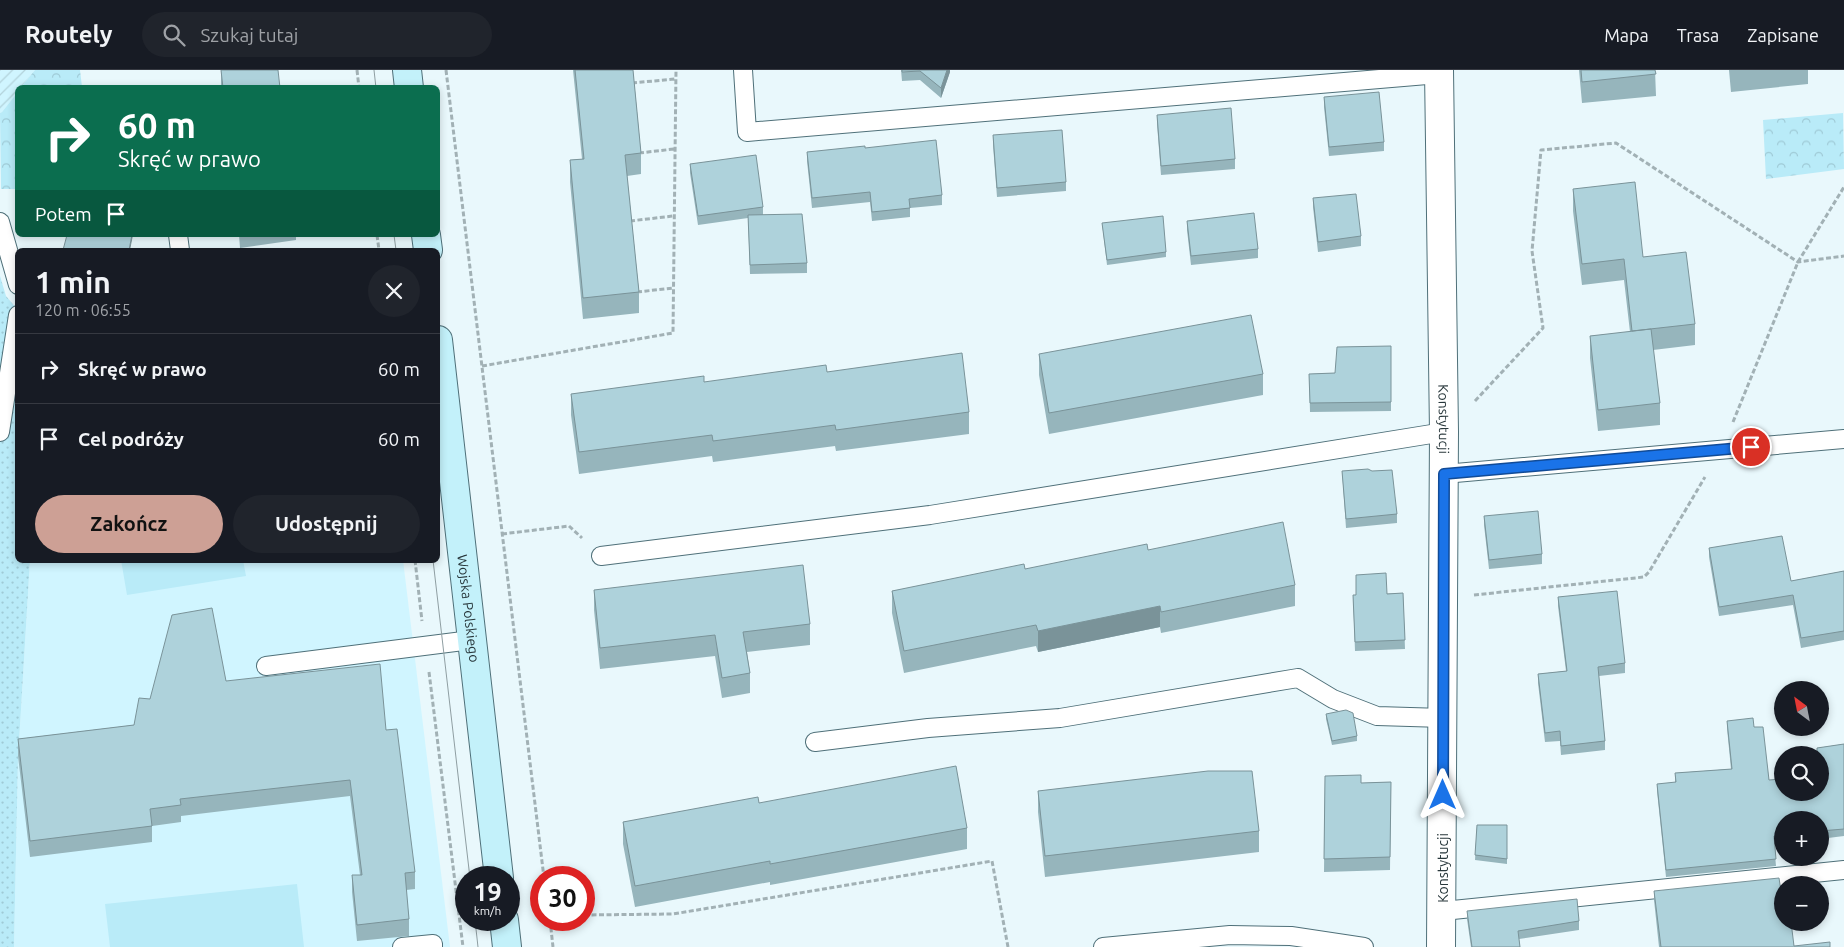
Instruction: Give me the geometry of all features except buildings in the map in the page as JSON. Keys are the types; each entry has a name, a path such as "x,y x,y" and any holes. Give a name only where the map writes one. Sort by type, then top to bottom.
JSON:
{"main road":[{"path":"407,70 409,85"},
{"name":"Wojska Polskiego","path":"440,358 498,866"},
{"path":"505,931 507,947"}],"street":[{"name":"Konstytucji","path":"1439,72 1444,432 1441,947"}],"lane":[{"path":"743,70 747,132 1439,72"},
{"path":"0,222 15,274"},
{"path":"0,432 15,334"},
{"path":"601,556 930,515 1444,432"},
{"path":"1444,474 1844,439"},
{"path":"266,666 471,640"},
{"path":"815,742 928,728 1060,718 1298,678 1334,699 1377,716 1443,718"},
{"path":"1442,910 1844,870"},
{"path":"1104,947 1230,935 1291,936 1364,947"},
{"path":"402,947 433,944 433,947"}],"path":[{"path":"357,70 359,85"},
{"path":"446,70 543,866"},
{"path":"482,366 673,333 676,70"},
{"path":"632,83 675,79"},
{"path":"639,153 674,149"},
{"path":"630,221 673,216"},
{"path":"637,292 673,288"},
{"path":"502,534 569,526 601,556"},
{"path":"415,563 463,947"},
{"path":"595,915 673,914 992,861 1008,947"},
{"path":"551,931 553,947"}],"shaded area":[{"path":"0,70 35,70 23,85 15,85 15,96 0,113"},
{"path":"30,563 403,563 450,947 14,947 18,759"}],"green space":[{"path":"35,70 80,70 82,85 23,85"},
{"path":"15,96 15,189 1,189 0,113"},
{"path":"1843,113 1844,169 1766,179 1763,120"},
{"path":"0,276 6,296 15,307 15,563 30,563 18,759 14,947 0,947"},
{"path":"122,563 244,563 246,576 127,595"},
{"path":"297,884 304,947 110,947 105,904"}],"tram line":[{"path":"374,70 376,85"},
{"path":"394,237 396,248"},
{"path":"433,563 469,866"},
{"path":"476,931 478,947"}],"route":[{"path":"1443,795 1444,474 1751,447"}]}
